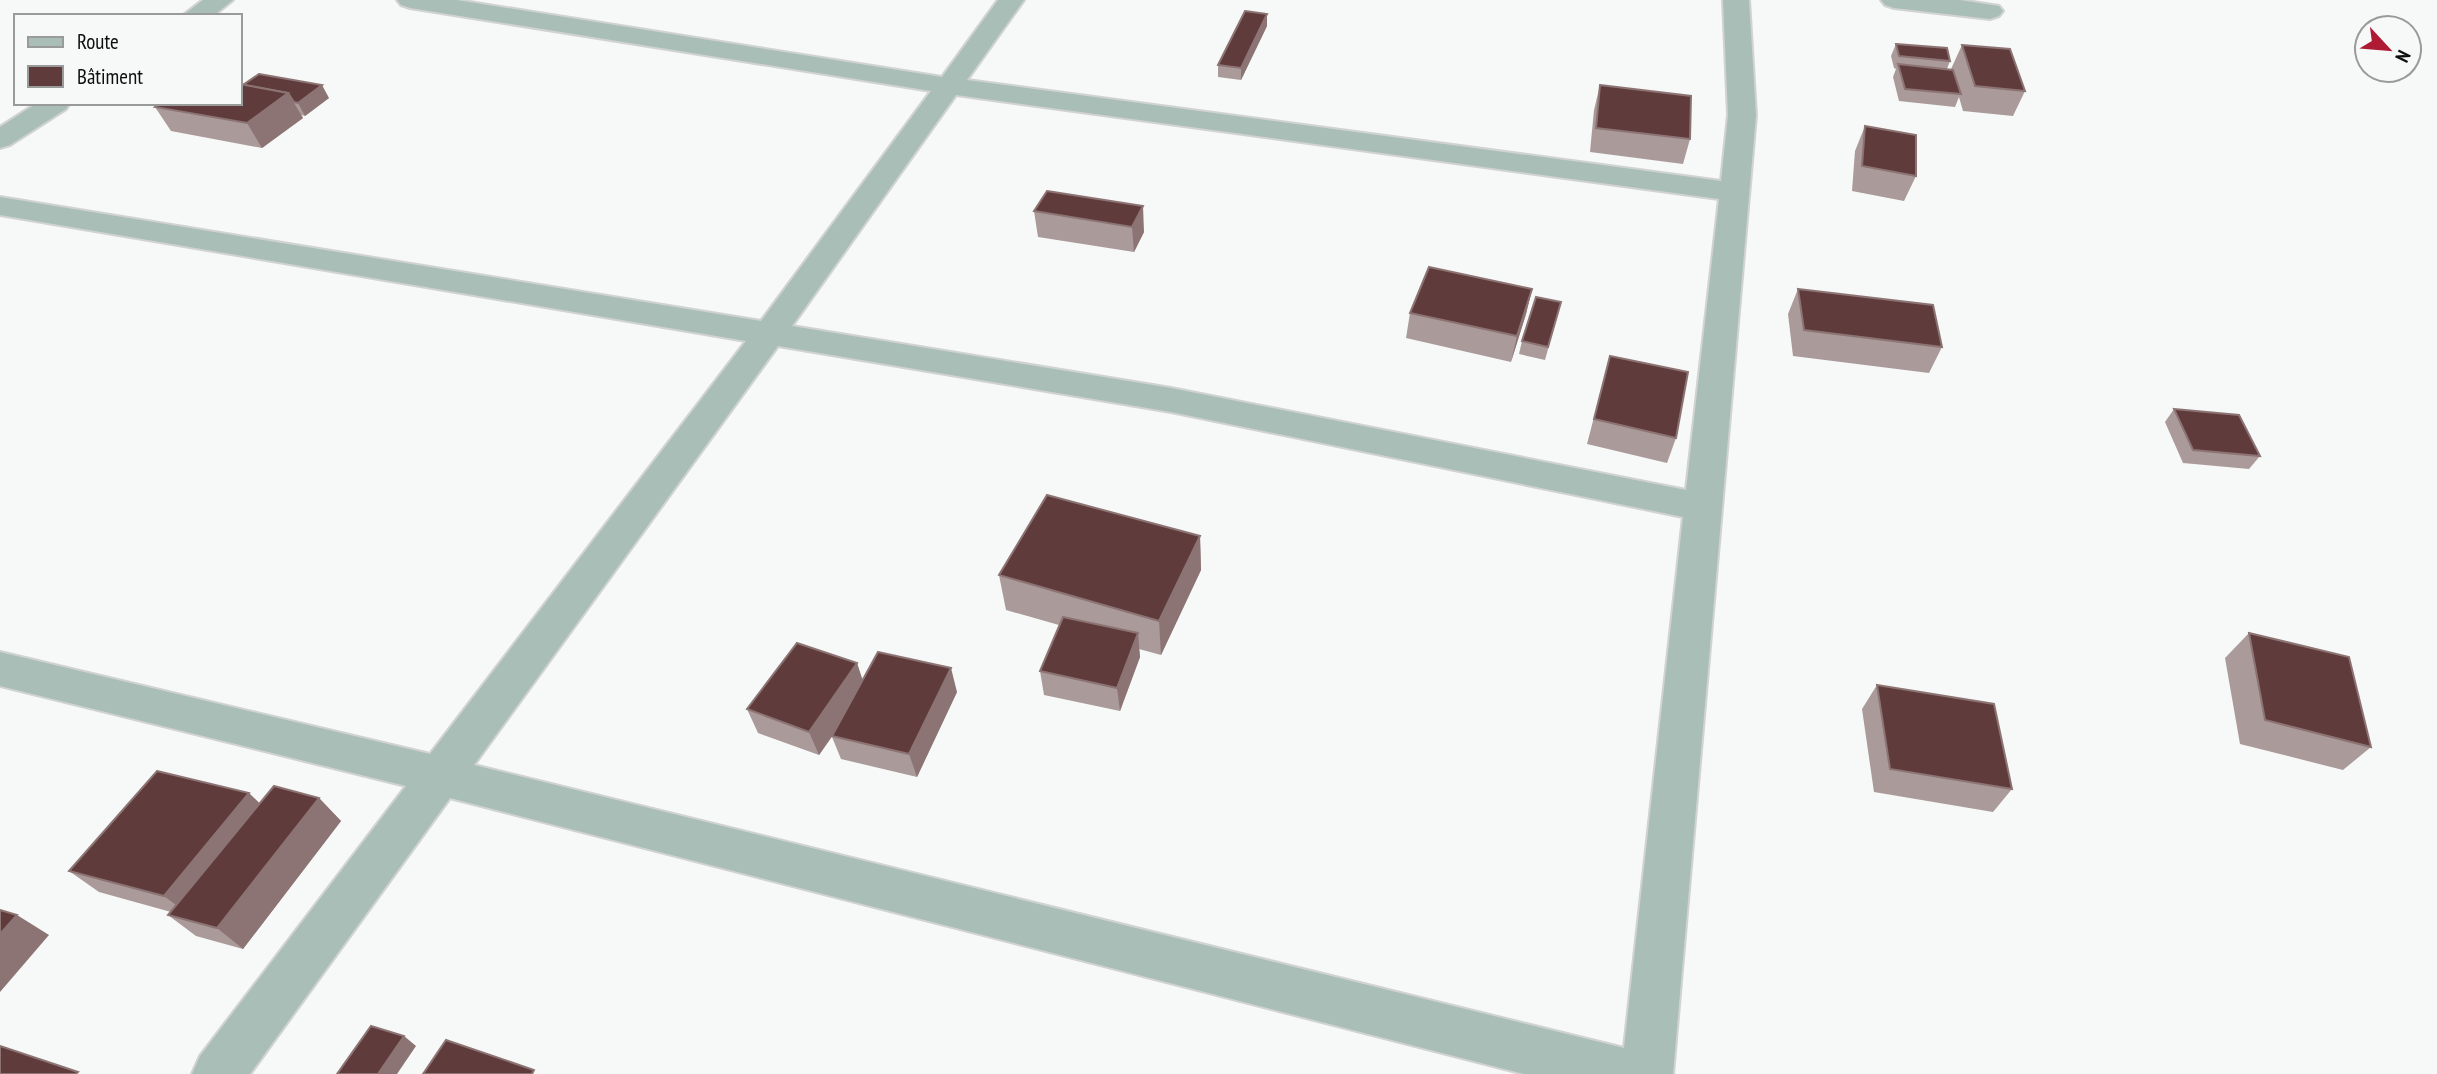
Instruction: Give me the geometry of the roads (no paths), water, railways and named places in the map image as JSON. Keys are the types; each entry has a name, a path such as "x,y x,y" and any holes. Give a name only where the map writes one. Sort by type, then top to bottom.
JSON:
{"street":[{"path":"198,14 220,0"},
{"path":"410,0 950,86 1734,192"},
{"path":"218,1074 770,333 1011,0"},
{"path":"1647,1074 1742,115 1737,0"},
{"path":"1894,0 1990,11"},
{"path":"0,139 53,105"},
{"path":"0,206 1171,400 1704,507"},
{"path":"0,669 442,776 1625,1074"}]}
